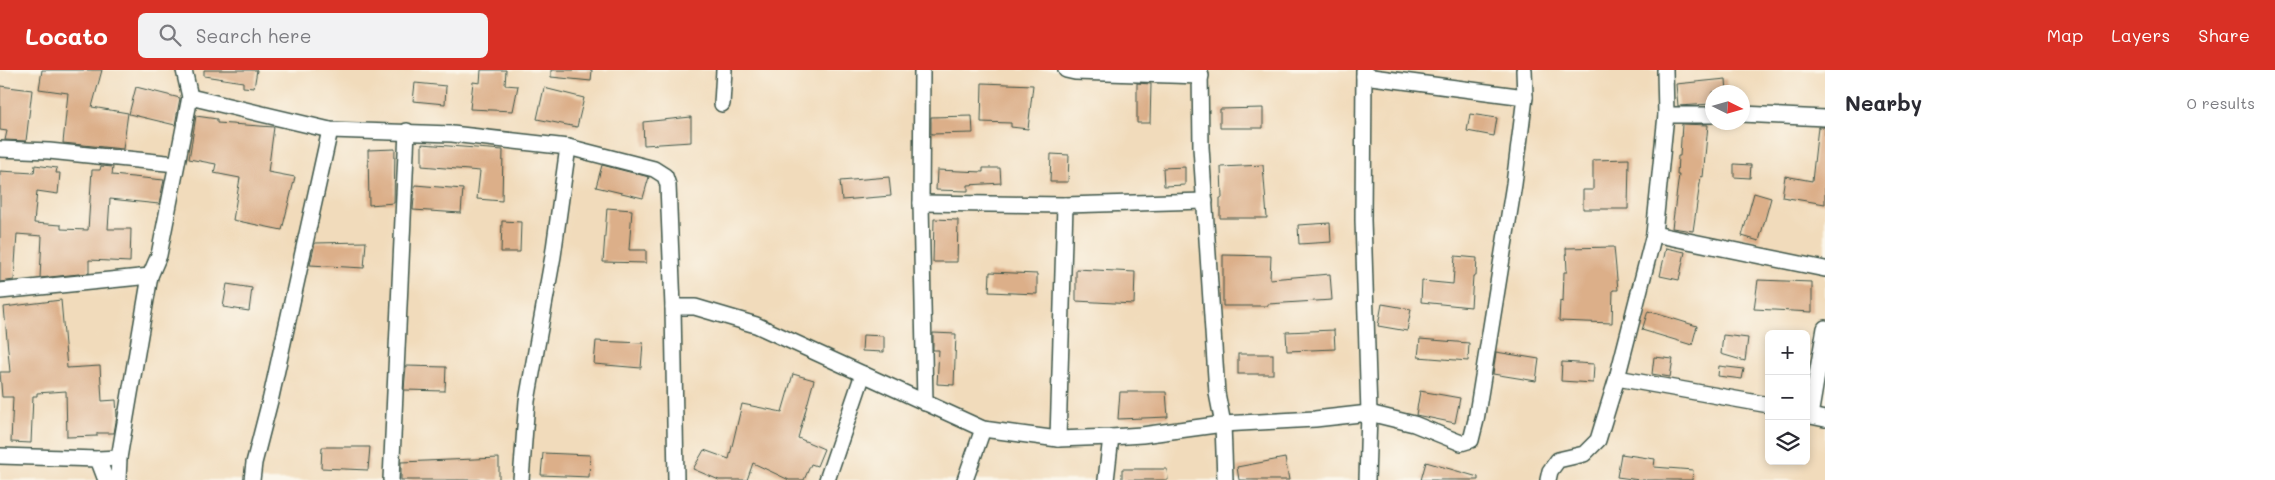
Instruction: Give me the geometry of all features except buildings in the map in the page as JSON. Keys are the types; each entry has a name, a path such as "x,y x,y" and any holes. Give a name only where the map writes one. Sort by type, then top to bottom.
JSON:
{"street":[{"path":"118,480 119,458 150,276 158,255 190,97 184,70"},
{"path":"722,104 724,70"},
{"path":"922,70 921,203 925,403"},
{"path":"1066,70 1075,72 1200,73 1201,148 1206,201 1217,393 1223,424 1225,480"},
{"path":"673,307 695,307 756,325 983,429 1058,439 1111,437 1142,435 1223,424 1315,419 1369,413 1414,424 1461,443 1471,440 1476,420 1514,184 1525,97 1524,70"},
{"path":"1548,480 1550,471 1558,460 1584,454 1598,440 1616,378 1654,234 1666,115 1665,70"},
{"path":"1367,480 1369,413 1363,220 1364,73 1525,97"},
{"path":"190,97 330,130 407,132 568,147 654,169 665,176 668,185 673,307 676,480"},
{"path":"1750,114 1825,118"},
{"path":"1666,115 1705,115"},
{"path":"252,480 254,463 271,397 330,130"},
{"path":"391,480 407,132"},
{"path":"521,480 526,401 553,256 568,147"},
{"path":"0,149 176,164"},
{"path":"921,203 1065,205 1206,201"},
{"path":"1058,439 1065,205"},
{"path":"1654,234 1825,269"},
{"path":"0,291 150,276"},
{"path":"1814,416 1825,328"},
{"path":"827,480 863,374"},
{"path":"1616,378 1765,404"},
{"path":"965,480 983,429"},
{"path":"1106,480 1111,437"},
{"path":"0,456 119,458"},
{"path":"98,459 106,480"}]}
